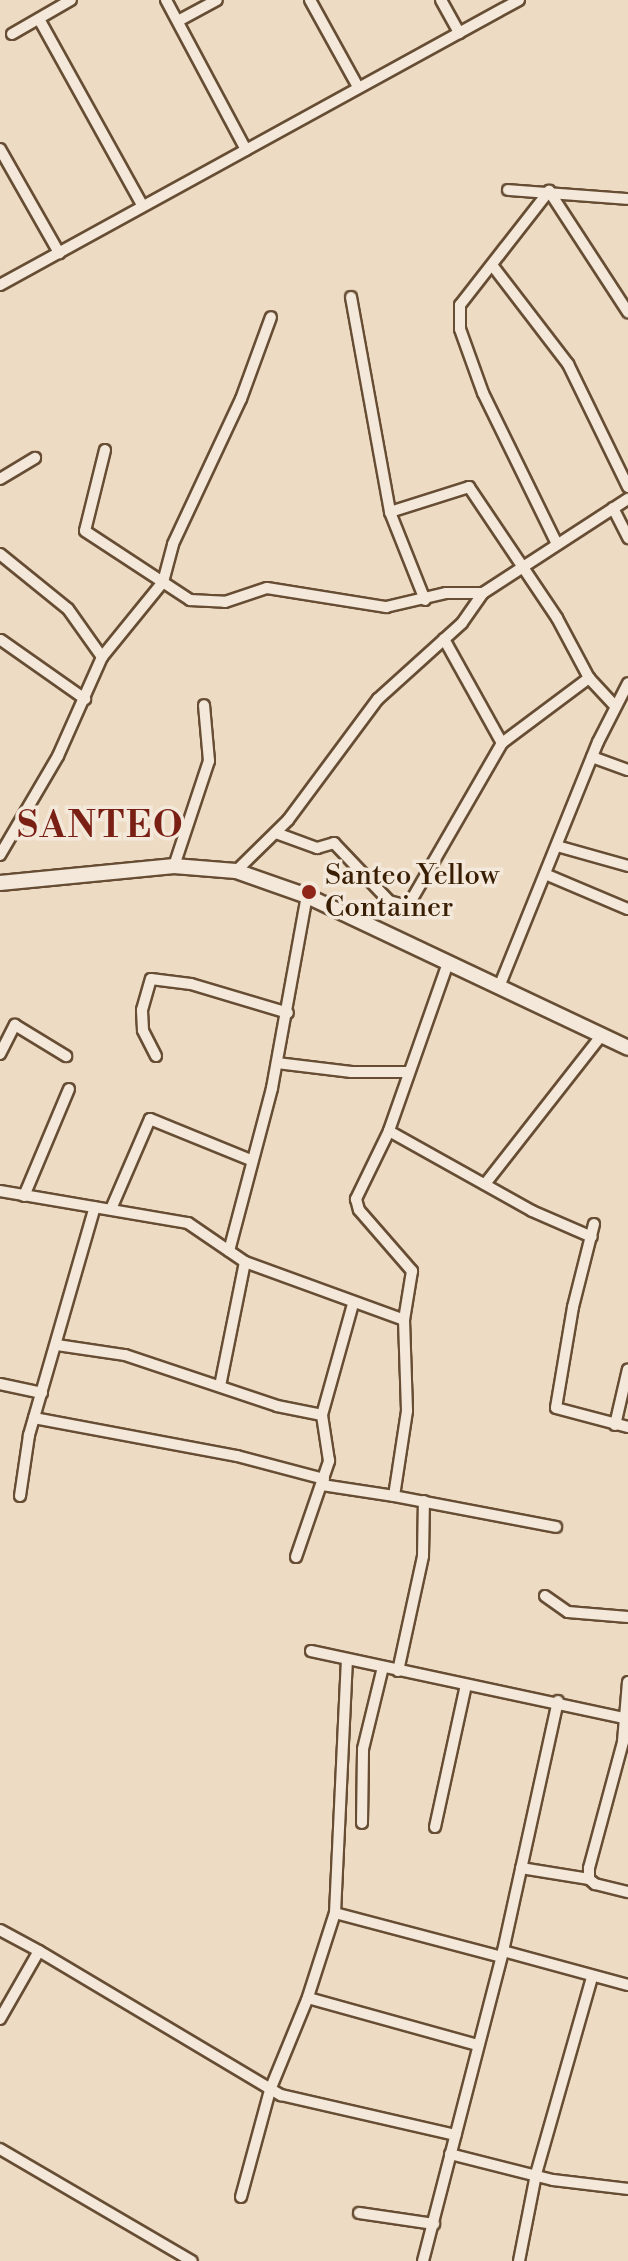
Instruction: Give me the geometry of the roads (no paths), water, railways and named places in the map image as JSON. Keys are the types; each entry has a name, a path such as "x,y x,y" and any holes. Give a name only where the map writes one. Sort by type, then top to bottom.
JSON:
{"street":[{"path":"12,34 71,0"},
{"path":"166,0 246,150"},
{"path":"178,21 217,0"},
{"path":"310,0 358,87"},
{"path":"441,0 459,33"},
{"path":"0,285 519,0"},
{"path":"39,19 142,205"},
{"path":"0,149 59,253"},
{"path":"508,190 628,199"},
{"path":"549,191 460,305 460,329 483,393 557,544"},
{"path":"549,191 628,312"},
{"path":"492,265 568,364 628,487"},
{"path":"351,297 390,512 425,600"},
{"path":"0,855 85,699 102,657 163,582 173,544 241,399 271,317"},
{"path":"105,450 85,531 163,582 176,594 210,603 267,588 386,607 446,593 483,593"},
{"path":"0,479 35,458"},
{"path":"390,512 469,487 557,618 589,678 614,705"},
{"path":"236,871 276,833 378,699 444,639 483,593 628,499"},
{"path":"613,508 628,538"},
{"path":"0,554 68,609 102,657"},
{"path":"444,639 502,743"},
{"path":"1,640 85,699"},
{"path":"276,833 317,848 334,843 389,901 399,908 408,906 502,743 589,678"},
{"path":"499,987 614,705 628,683"},
{"path":"174,866 209,761 204,705"},
{"path":"592,757 628,770"},
{"path":"557,846 628,866"},
{"path":"0,883 174,866 236,871 307,896 628,1048"},
{"path":"545,874 628,909"},
{"path":"229,1251 288,1013 307,896"},
{"path":"394,1496 407,1411 404,1320 412,1278 408,1261 359,1210 356,1199 389,1131 448,963"},
{"path":"156,1056 143,1030 142,1010 151,979 191,984 288,1013"},
{"path":"0,1054 15,1025 66,1056"},
{"path":"485,1184 602,1035"},
{"path":"277,1063 351,1072 409,1072"},
{"path":"24,1196 69,1089"},
{"path":"111,1209 150,1119 251,1160"},
{"path":"389,1131 485,1184 592,1237"},
{"path":"0,1191 188,1223 245,1262 296,1277 353,1304 404,1320"},
{"path":"20,1496 34,1418 95,1207"},
{"path":"594,1224 573,1307 556,1408 628,1427"},
{"path":"220,1386 245,1262"},
{"path":"296,1557 323,1482 330,1447 322,1415 353,1304"},
{"path":"57,1345 125,1355 322,1415"},
{"path":"615,1425 628,1369"},
{"path":"0,1384 42,1393"},
{"path":"34,1418 237,1456 323,1482 556,1527"},
{"path":"398,1671 423,1556 424,1501"},
{"path":"545,1596 568,1612 628,1617"},
{"path":"311,1651 347,1662 558,1701 627,1719"},
{"path":"241,2197 270,2090 308,1998 335,1913 347,1662"},
{"path":"362,1823 363,1749 383,1667"},
{"path":"589,1879 627,1719 628,1682"},
{"path":"435,1827 466,1685"},
{"path":"423,2261 502,1954 558,1701"},
{"path":"521,1868 589,1879 628,1892"},
{"path":"335,1913 628,1985"},
{"path":"0,1930 270,2090 455,2135"},
{"path":"0,2019 39,1951"},
{"path":"519,2261 536,2174 592,1977"},
{"path":"308,1998 478,2045"},
{"path":"0,2149 192,2261"},
{"path":"450,2154 536,2174 628,2189"},
{"path":"359,2213 434,2224"}],"place":[{"name":"Santeo Yellow Container","path":"309,892"}],"district":[{"name":"SANTEO","path":"101,827"}]}
